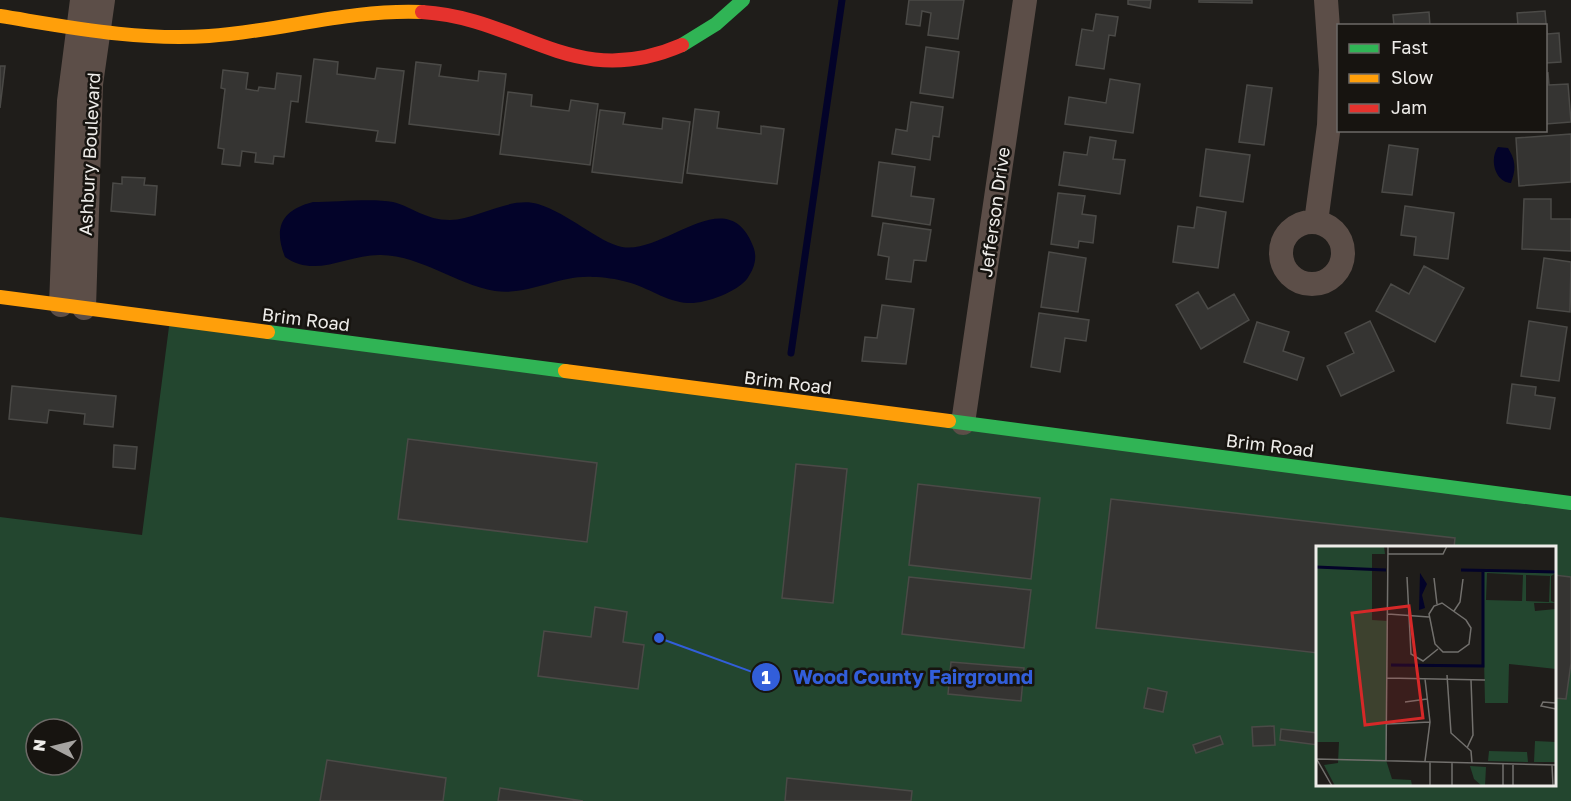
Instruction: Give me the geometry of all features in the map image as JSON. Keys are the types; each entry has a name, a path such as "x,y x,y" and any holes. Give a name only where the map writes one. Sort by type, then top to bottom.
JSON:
{"street":[{"name":"Ashbury Boulevard","path":"72,306 91,84 82,0"},
{"name":"Ashbury Boulevard","path":"87,30 103,0"},
{"path":"0,16 87,30 158,37 210,37 357,12 426,12 494,26 551,50 583,59 616,62 665,53 696,40 743,0"},
{"name":"Jefferson Drive","path":"963,423 1025,0"},
{"path":"1316,222 1329,125 1331,70 1326,0"},
{"name":"Brim Road","path":"0,297 1571,503"}],"green space":[{"path":"170,319 1571,503 1571,801 0,801 0,517 142,535"}],"water":[{"path":"1498,147 1508,148 1513,157 1514,169 1511,183 1501,179 1495,169 1494,158"},
{"path":"365,200 393,202 426,216 450,220 472,216 505,205 527,202 549,208 603,239 622,247 639,247 711,219 728,219 742,227 753,246 755,259 752,271 742,284 720,296 695,303 672,300 635,284 597,277 568,279 520,291 495,291 466,283 425,265 396,257 369,256 320,266 296,263 285,257 281,246 280,229 287,215 302,205 313,202"}],"building":[{"path":"909,0 964,0 958,39 928,35 931,13 922,11 920,26 906,24"},
{"path":"1128,0 1151,0 1150,8 1128,4"},
{"path":"1199,0 1252,0 1252,3 1199,2"},
{"path":"1545,11 1546,24 1518,24 1517,13"},
{"path":"1429,12 1430,24 1394,24 1393,15"},
{"path":"1096,14 1118,17 1115,36 1109,35 1104,69 1076,65 1082,29 1093,31"},
{"path":"1559,33 1561,62 1547,63 1547,34"},
{"path":"926,47 959,52 953,98 920,93"},
{"path":"314,59 338,62 337,74 375,79 377,68 404,71 395,143 376,141 378,131 306,122"},
{"path":"416,62 441,65 439,76 478,81 479,71 506,74 499,135 409,124"},
{"path":"0,66 5,66 0,108"},
{"path":"223,70 248,73 246,89 258,91 259,87 275,89 277,73 301,76 298,102 291,101 284,157 274,156 273,164 255,162 256,153 242,151 240,166 222,164 224,149 218,148 225,89 221,88"},
{"path":"1547,74 1549,85 1568,84 1571,122 1547,124"},
{"path":"1110,79 1140,84 1133,133 1065,124 1069,97 1106,103"},
{"path":"1247,85 1272,88 1264,145 1239,142"},
{"path":"508,92 532,95 531,106 569,111 571,100 598,104 590,165 500,154"},
{"path":"911,102 943,107 939,137 933,136 930,160 892,154 896,129 907,131"},
{"path":"695,109 719,112 717,128 761,134 761,126 784,129 777,184 687,173"},
{"path":"600,110 625,113 623,124 662,129 663,118 690,122 682,183 592,172"},
{"path":"1571,134 1571,182 1519,186 1516,138"},
{"path":"1090,137 1116,141 1113,159 1125,160 1120,194 1059,185 1064,152 1087,155"},
{"path":"1389,145 1418,149 1412,195 1382,192"},
{"path":"1206,149 1250,155 1243,202 1200,196"},
{"path":"879,162 915,167 911,196 934,199 930,225 872,216"},
{"path":"122,177 145,178 144,185 157,186 155,215 111,211 113,183 122,184"},
{"path":"1058,193 1085,196 1082,214 1096,216 1093,243 1079,241 1078,248 1051,244"},
{"path":"1524,199 1551,199 1551,219 1571,219 1571,251 1522,249"},
{"path":"1405,206 1454,213 1448,259 1414,255 1416,237 1401,235"},
{"path":"1197,207 1226,212 1218,268 1173,262 1178,226 1194,228"},
{"path":"883,223 931,230 926,261 914,260 911,282 886,279 889,257 878,255"},
{"path":"1049,252 1086,258 1078,312 1041,307"},
{"path":"1544,258 1571,262 1570,312 1537,308"},
{"path":"1424,266 1464,288 1435,342 1376,311 1391,284 1409,294"},
{"path":"1198,292 1208,309 1234,294 1249,320 1201,349 1176,305"},
{"path":"882,305 914,309 906,364 862,361 865,337 877,338"},
{"path":"1039,313 1089,320 1086,341 1065,338 1060,372 1031,367"},
{"path":"1370,321 1394,371 1341,396 1327,366 1354,353 1345,333"},
{"path":"1529,321 1567,327 1559,381 1521,376"},
{"path":"1257,322 1289,332 1283,351 1304,358 1297,380 1244,362"},
{"path":"1512,384 1536,387 1535,395 1555,398 1550,429 1507,423"},
{"path":"12,386 116,396 113,427 84,424 85,414 49,410 47,423 9,419"},
{"path":"408,439 597,463 587,542 398,519"},
{"path":"114,445 137,447 135,469 113,467"},
{"path":"796,464 847,469 833,603 782,598"},
{"path":"918,484 1040,498 1031,579 909,565"},
{"path":"1111,499 1455,538 1454,546 1316,546 1316,653 1096,628"},
{"path":"1556,575 1571,577 1571,663 1566,699 1556,698"},
{"path":"909,577 1031,590 1024,648 902,634"},
{"path":"595,607 627,612 623,642 644,645 638,689 538,676 544,631 591,637"},
{"path":"951,662 1024,668 1021,701 948,694"},
{"path":"1148,688 1167,692 1163,712 1144,708"},
{"path":"1274,726 1275,745 1253,746 1252,727"},
{"path":"1281,729 1316,733 1316,745 1280,740"},
{"path":"1220,736 1223,744 1196,753 1193,745"},
{"path":"327,760 446,778 443,801 320,801"},
{"path":"787,778 912,791 911,801 785,801"},
{"path":"500,788 583,801 498,801"}],"waterway":[{"path":"791,353 842,0"}],"traffic: fast":[{"path":"682,45 716,24 743,0"},
{"path":"268,332 565,371"},
{"path":"949,421 1571,503"}],"traffic: slow":[{"path":"0,16 104,32 182,37 236,33 368,14 422,12"},
{"path":"0,297 268,332"},
{"path":"565,371 949,421"}],"traffic: jam":[{"path":"422,12 458,17 579,57 610,61 644,57 682,45"}],"place":[{"name":"Wood County Fairground","path":"659,638"}]}
